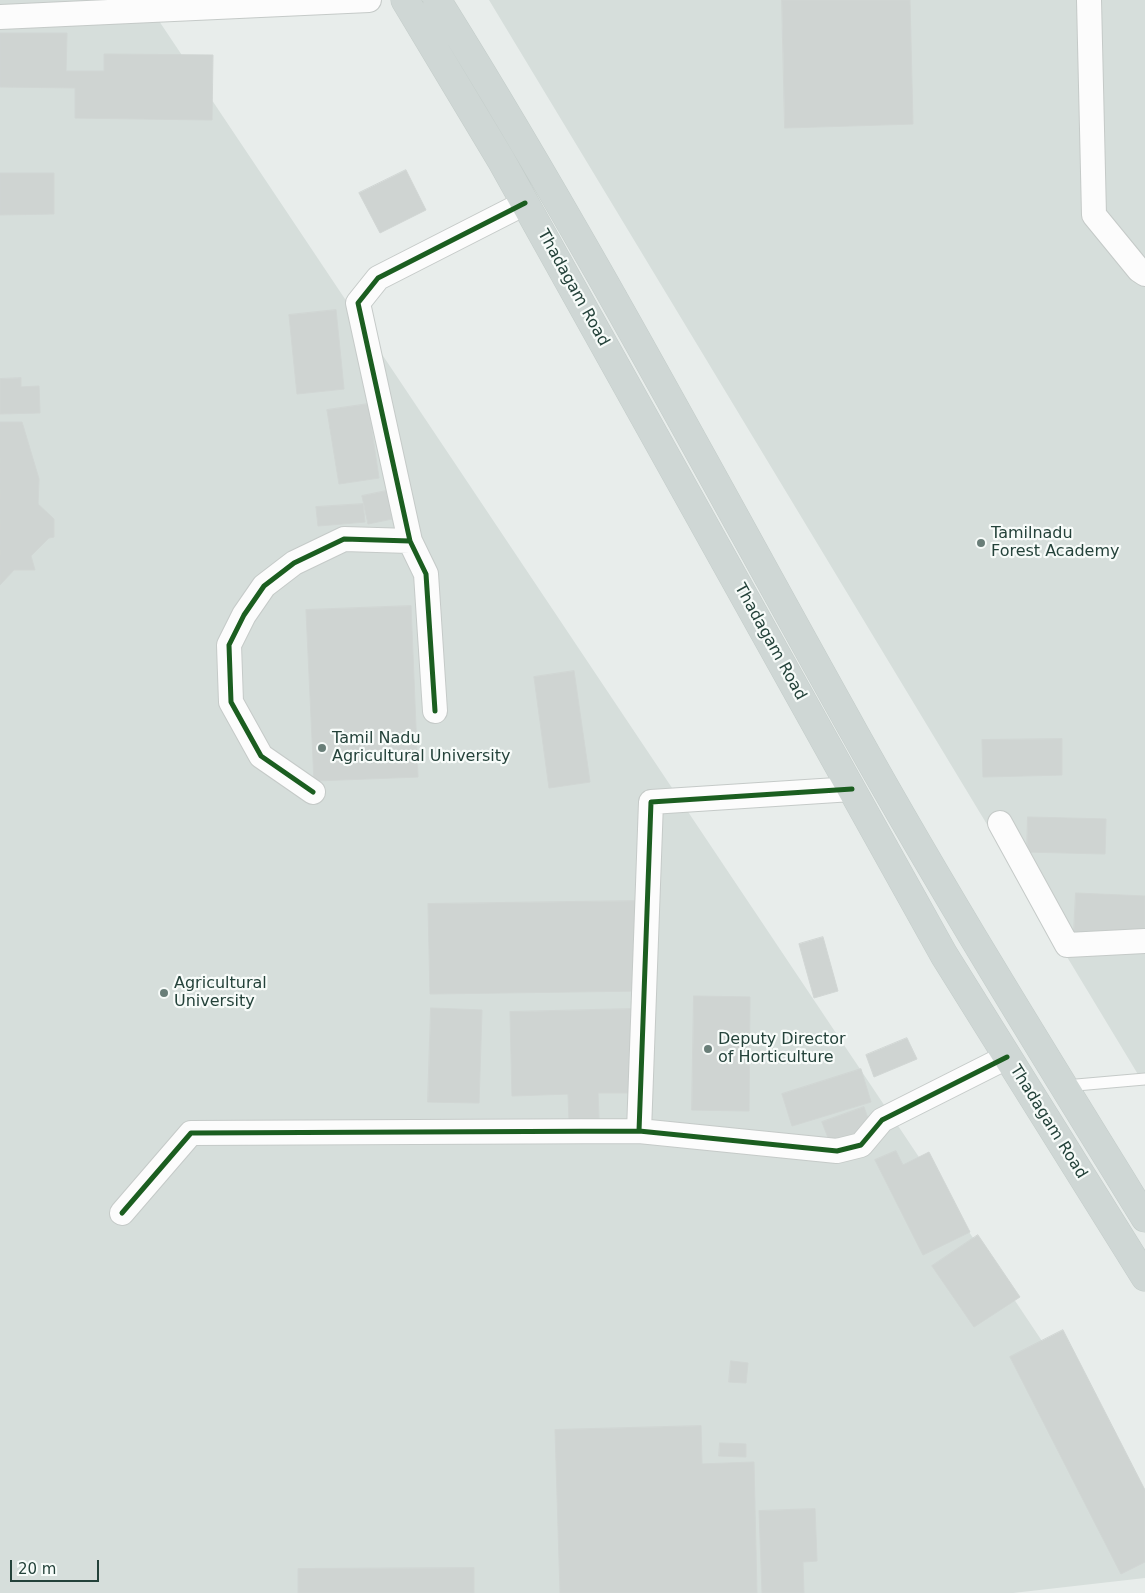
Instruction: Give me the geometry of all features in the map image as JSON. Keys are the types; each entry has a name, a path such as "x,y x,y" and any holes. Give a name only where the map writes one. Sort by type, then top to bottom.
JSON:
{"main road":[{"name":"Thadagam Road","path":"405,0 525,203 944,955 1145,1277"},
{"name":"Thadagam Road","path":"437,0 491,86 612,296 855,734 987,962 1145,1218"}],"street":[{"path":"0,17 369,0"},
{"path":"1088,0 1094,215 1138,270 1145,274"},
{"path":"434,711 426,574 410,541 358,303 378,278 525,203"},
{"path":"313,792 262,756 231,702 229,645 244,615 264,586 294,563 344,539 410,541"},
{"path":"639,1131 651,802 852,789"},
{"path":"1000,823 1067,945 1145,941"},
{"path":"122,1213 191,1133 639,1131 837,1151 861,1145 882,1120 1007,1057"}],"lane":[{"path":"1063,1086 1145,1080"}],"shaded area":[{"name":"Tamil Nadu Agricultural University","path":"0,0 145,0 1145,1495 1145,1578 1013,1593 0,1593"},
{"name":"Tamilnadu Forest Academy","path":"489,0 1145,0 1145,1086"}],"building":[{"path":"782,0 910,0 913,124 785,128"},
{"path":"0,33 67,33 66,71 104,71 104,54 213,55 212,120 75,118 75,88 0,87"},
{"path":"406,170 426,210 380,233 359,193"},
{"path":"0,173 54,173 54,214 0,215"},
{"path":"336,310 344,389 297,394 289,315"},
{"path":"21,378 21,387 39,386 40,413 0,414 0,379"},
{"path":"368,404 379,478 339,484 327,410"},
{"path":"0,422 22,422 39,479 38,504 54,519 54,537 49,538 31,556 35,570 14,570 0,585"},
{"path":"386,491 392,519 368,524 362,496"},
{"path":"363,504 365,522 318,526 316,507"},
{"path":"411,606 418,777 314,781 306,610"},
{"path":"574,671 590,782 549,788 534,677"},
{"path":"1062,739 1062,775 983,777 982,740"},
{"path":"1028,817 1106,819 1105,854 1027,852"},
{"path":"1076,893 1145,896 1145,934 1074,932"},
{"path":"638,901 640,991 430,994 428,904"},
{"path":"823,937 838,991 814,998 799,944"},
{"path":"694,996 750,997 749,1111 692,1110"},
{"path":"431,1008 482,1010 479,1103 428,1102"},
{"path":"632,1009 634,1093 598,1093 599,1119 569,1120 568,1094 512,1096 510,1012"},
{"path":"907,1038 917,1059 874,1077 866,1055"},
{"path":"861,1069 871,1102 792,1126 782,1094"},
{"path":"864,1107 871,1127 830,1143 822,1122"},
{"path":"896,1151 903,1165 929,1152 970,1232 923,1255 875,1160"},
{"path":"978,1235 1020,1297 974,1327 932,1266"},
{"path":"1063,1330 1145,1490 1145,1562 1121,1574 1010,1357"},
{"path":"731,1361 748,1363 746,1383 729,1382"},
{"path":"701,1426 702,1464 754,1462 757,1593 560,1593 555,1430"},
{"path":"720,1443 746,1444 746,1457 719,1456"},
{"path":"815,1509 817,1561 803,1562 804,1593 762,1593 759,1511"},
{"path":"474,1568 474,1593 298,1593 298,1569"}],"cycle path":[{"path":"435,711 426,574 410,541 358,303 378,278 525,203"},
{"path":"313,792 261,756 231,702 229,645 244,615 264,586 294,563 344,539 410,541"},
{"path":"639,1131 651,802 852,789"},
{"path":"122,1213 191,1133 639,1131 837,1151 861,1145 882,1120 1007,1057"}],"place":[{"name":"Tamilnadu Forest Academy","path":"981,543"},
{"name":"Tamil Nadu Agricultural University","path":"322,748"},
{"name":"Agricultural University","path":"164,993"},
{"name":"Deputy Director of Horticulture","path":"708,1049"}]}
